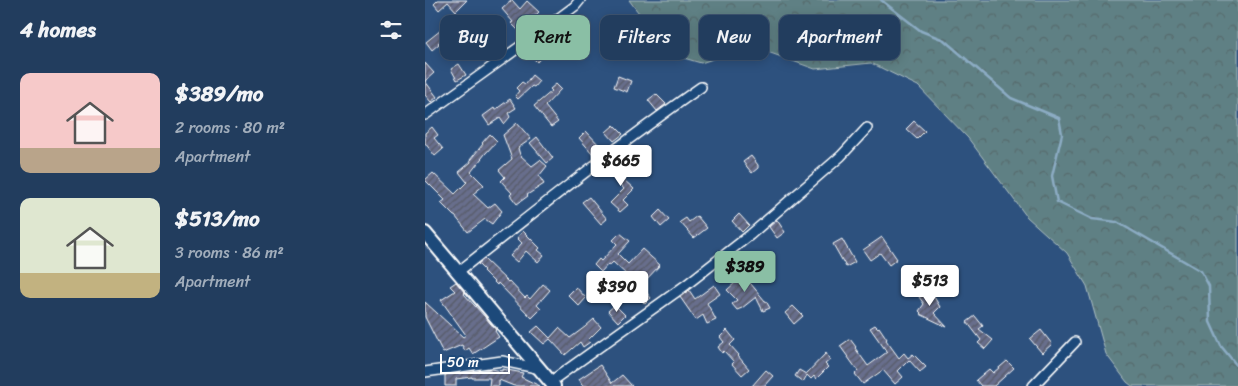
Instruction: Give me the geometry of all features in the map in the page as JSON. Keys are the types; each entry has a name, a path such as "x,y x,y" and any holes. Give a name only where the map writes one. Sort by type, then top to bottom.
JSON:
{"main road":[{"path":"425,233 552,384"}],"street":[{"path":"425,115 575,6 579,0"},
{"path":"458,272 561,190 701,87"},
{"path":"552,384 750,236 841,156 867,128"},
{"path":"1033,386 1075,342"},
{"path":"425,372 502,361 541,369"}],"green space":[{"path":"629,0 1238,0 1238,386 1132,386 1106,354 1087,286 1067,253 1027,217 968,138 918,86 871,63 815,69 790,60 900,60 900,15 779,15 779,56 769,52 769,15 699,15 699,60 710,60 701,63 689,60 689,15 640,15"}],"building":[{"path":"438,0 467,0 456,11 448,2 439,10 434,4"},
{"path":"512,0 520,9 527,1 539,12 536,15 516,15 516,28 502,9"},
{"path":"440,31 439,44 432,50 426,42"},
{"path":"425,63 434,73 425,81"},
{"path":"459,64 466,75 457,80 451,69"},
{"path":"532,75 539,81 518,99 515,96 519,91 516,88 522,82 525,84"},
{"path":"618,76 631,81 627,92 614,87"},
{"path":"425,81 437,97 431,102 425,95"},
{"path":"556,84 561,89 545,106 558,122 551,127 534,106 552,91 550,89"},
{"path":"656,94 666,104 657,111 648,100"},
{"path":"510,99 516,108 508,113 510,117 504,124 500,118 489,125 483,116"},
{"path":"914,121 925,131 917,139 906,129"},
{"path":"517,123 531,139 518,148 520,155 532,166 540,160 547,166 539,176 544,184 517,204 510,195 512,193 501,181 505,177 499,170 512,159 503,135"},
{"path":"614,125 623,134 614,141 606,132"},
{"path":"432,127 438,135 434,138 443,149 435,156 425,143 425,133"},
{"path":"586,131 601,147 593,154 579,138"},
{"path":"490,134 497,141 471,172 484,185 473,194 488,208 495,203 502,211 492,224 485,219 468,232 441,203 445,200 425,180 433,173 455,194 467,182 459,172 471,162 470,160"},
{"path":"537,137 553,158 547,163 530,143"},
{"path":"751,156 758,165 758,168 752,173 743,162"},
{"path":"619,163 629,174 623,179 634,189 623,200 628,205 620,212 610,203 624,189 609,172"},
{"path":"589,197 607,219 601,224 582,202"},
{"path":"660,210 669,220 661,227 653,217"},
{"path":"739,214 749,225 742,232 732,221"},
{"path":"697,216 707,228 694,238 680,222 686,218 689,222"},
{"path":"777,220 785,232 777,238 769,227"},
{"path":"523,231 540,248 538,250 544,255 538,262 526,251 517,262 510,256 522,243 517,238"},
{"path":"620,233 630,241 618,254 628,264 642,249 660,265 642,287 651,298 645,304 631,289 626,295 618,287 629,277 613,262 610,265 608,264 601,272 594,265 599,259 601,261 617,244 613,240"},
{"path":"882,237 897,259 889,265 880,253 870,260 863,250"},
{"path":"842,239 855,262 846,267 833,244"},
{"path":"484,259 525,298 527,296 530,299 543,284 550,290 537,305 541,309 532,318 498,283 497,285 483,271 478,264"},
{"path":"740,271 747,276 746,278 770,308 763,311 756,297 737,310 732,304 737,300 727,290 736,282 733,279"},
{"path":"456,282 464,294 496,330 499,337 473,354 469,348 465,351 462,345 443,353 425,317 425,302 463,337 466,335 441,300 455,291 450,286"},
{"path":"714,285 720,294 707,303 716,320 707,324 703,315 696,320 680,297 689,290 695,299"},
{"path":"576,287 586,298 579,306 568,295"},
{"path":"930,290 940,307 934,313 947,327 920,314 919,311 924,304 919,297"},
{"path":"615,305 625,315 618,322 608,311"},
{"path":"793,306 803,316 794,324 785,313"},
{"path":"975,316 983,326 979,329 993,340 985,349 978,343 981,340 967,322"},
{"path":"594,319 601,327 588,340 590,342 583,347 580,342 565,355 550,339 544,344 531,332 538,326 550,338 559,328 570,338"},
{"path":"875,325 879,327 899,358 904,353 908,358 913,354 926,367 920,372 909,360 898,371 903,377 895,384 883,370 863,384 855,374 858,371 840,346 850,339 868,366 887,352 870,328"},
{"path":"727,330 735,340 730,345 749,369 742,375 732,364 734,362 724,351 722,353 718,347 724,342 720,337"},
{"path":"1041,330 1052,344 1042,353 1030,339"},
{"path":"826,353 830,360 825,364 828,367 816,379 814,376 811,379 807,375 803,382 795,376 799,370 806,374"},
{"path":"1007,361 1014,368 994,386 981,386 976,380 989,369 993,373"},
{"path":"600,365 612,383 622,375 632,386 583,386 579,379"},
{"path":"491,369 523,373 521,377 540,386 514,386 499,380 499,386 489,386 490,378 472,377 456,379 456,386 445,386 445,375"},
{"path":"766,370 773,376 764,386 752,386"}],"waterway":[{"path":"881,0 921,31 944,40 1011,98 1059,118 1062,134 1052,176 1057,202 1092,219 1117,222 1201,271 1209,286 1210,322 1221,346 1238,367"}]}
